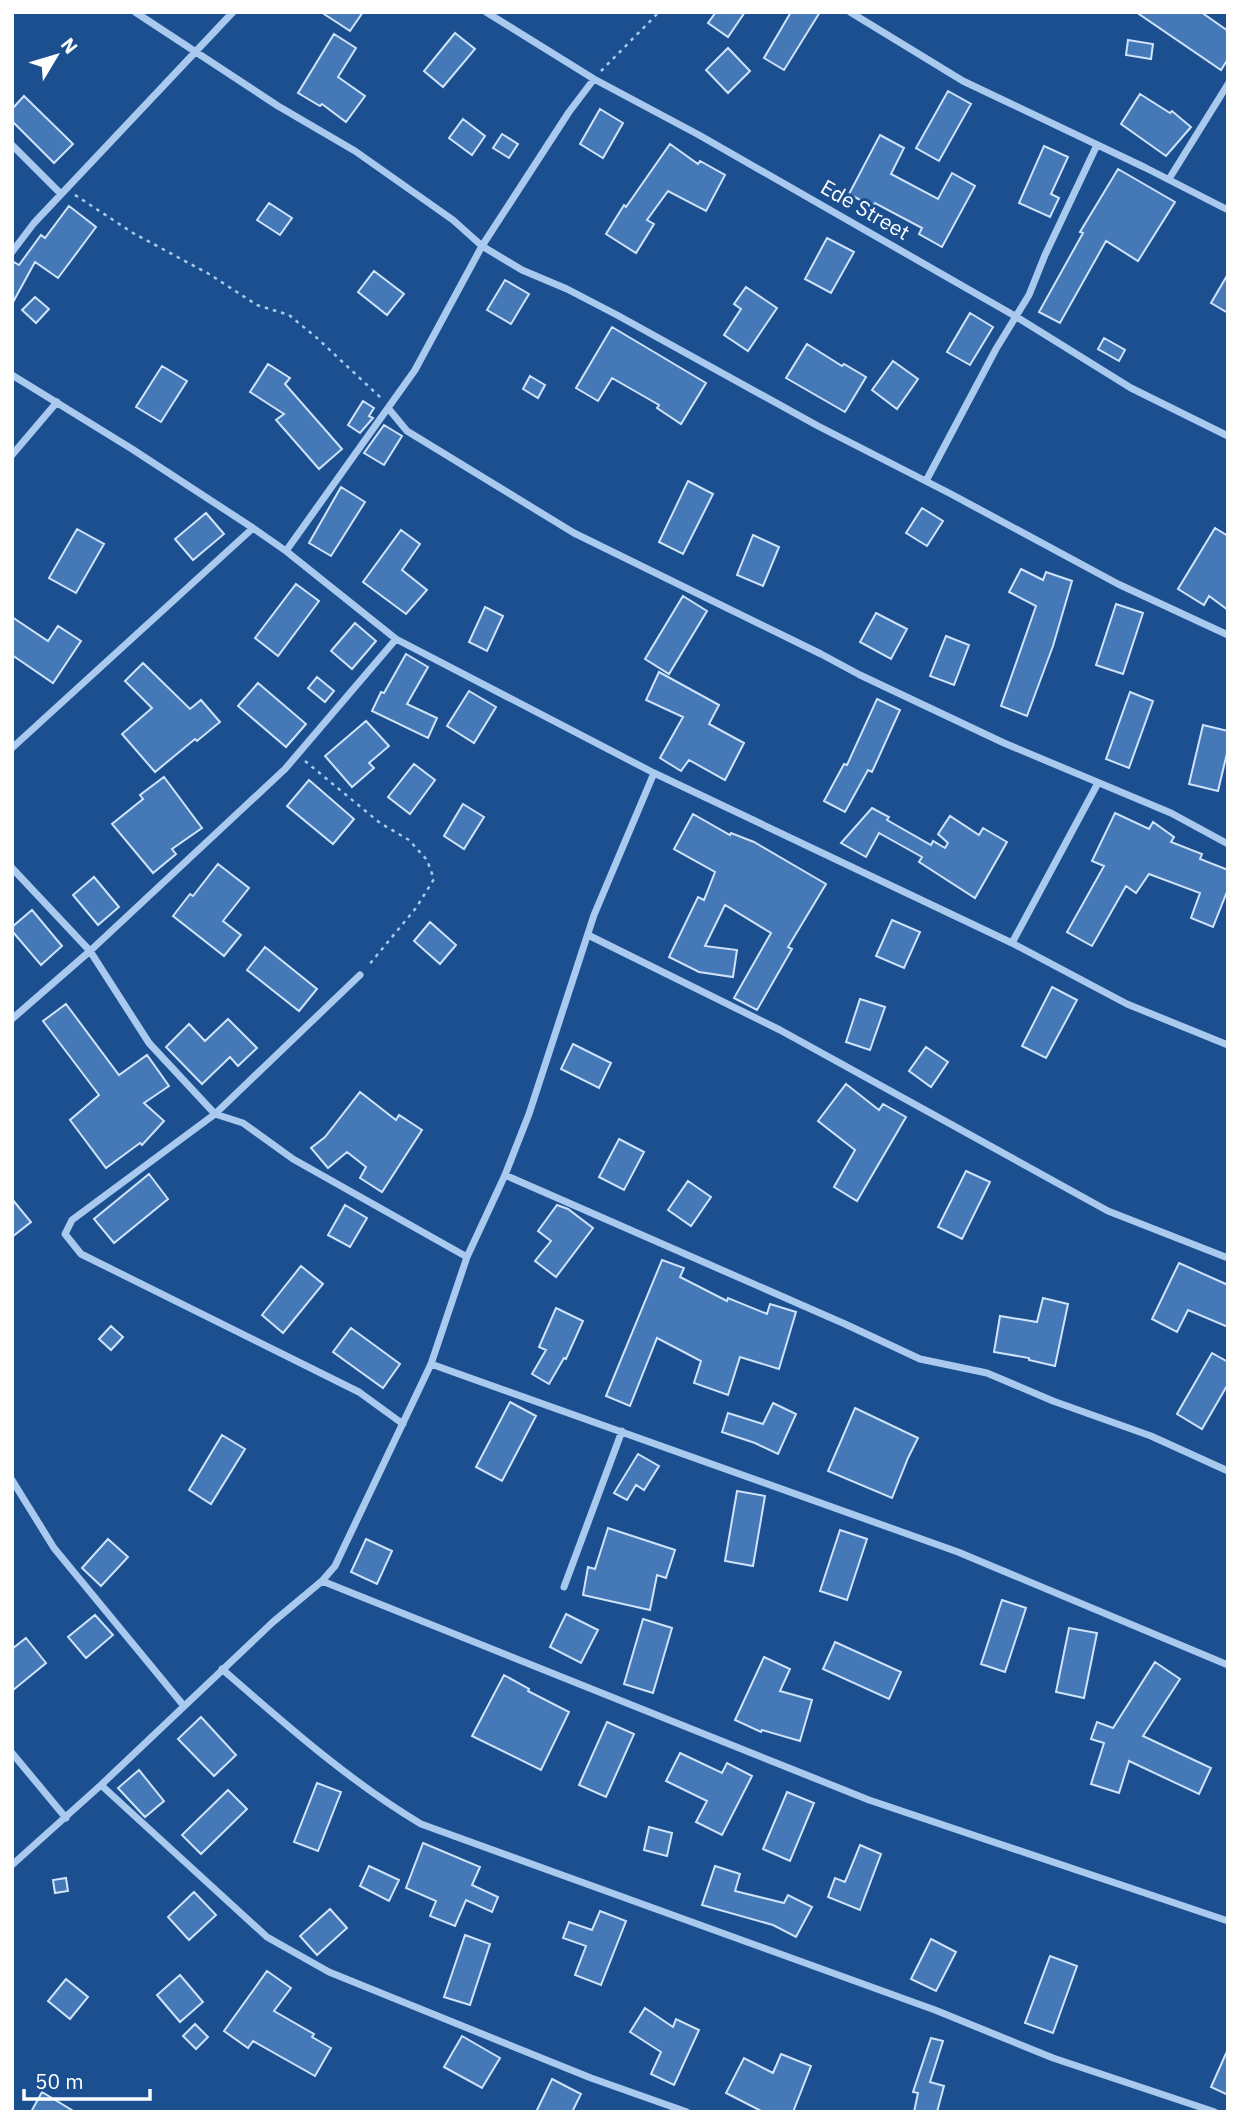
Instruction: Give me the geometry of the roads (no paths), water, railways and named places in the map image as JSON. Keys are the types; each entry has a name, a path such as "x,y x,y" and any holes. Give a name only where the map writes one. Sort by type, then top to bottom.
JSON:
{"street":[{"path":"135,12 278,106 355,151 453,220 482,246 522,270 567,289 818,426 1118,584 1228,635"},
{"path":"12,252 34,223 233,12"},
{"name":"Ede Street","path":"486,12 594,79 699,135 1015,316 1131,388 1228,436"},
{"path":"850,12 963,81 1228,210"},
{"path":"286,551 415,370 482,246 569,112 594,79"},
{"path":"1168,180 1228,84"},
{"path":"12,145 64,192"},
{"path":"926,481 952,429 1029,295 1097,145"},
{"path":"12,375 253,528 396,639 654,773 1012,943 1126,1004 1228,1045"},
{"path":"12,455 57,402"},
{"path":"388,408 407,431 574,533 821,654 860,676 1004,743 1171,813 1228,844"},
{"path":"12,748 253,528"},
{"path":"12,1019 90,951 285,769 396,639"},
{"path":"12,1865 101,1786 222,1669 322,1581 335,1566 431,1363 467,1257 505,1175 529,1114 594,915 654,773"},
{"path":"1012,943 1098,783"},
{"path":"12,868 90,951 149,1043 215,1114 243,1123 293,1159 467,1257"},
{"path":"588,935 780,1030 1108,1211 1228,1258"},
{"path":"360,975 215,1114 72,1220 65,1234 81,1254 359,1392 403,1424"},
{"path":"505,1175 833,1318 920,1359 988,1373 1053,1401 1151,1436 1228,1471"},
{"path":"431,1363 958,1552 1228,1665"},
{"path":"564,1587 622,1431"},
{"path":"12,1480 54,1548 184,1706"},
{"path":"322,1581 869,1800 1228,1921"},
{"path":"222,1669 283,1723 388,1804 421,1824 935,2010 1053,2058 1215,2112"},
{"path":"12,1753 66,1818"},
{"path":"101,1786 267,1937 329,1972 591,2078 687,2112"}]}
